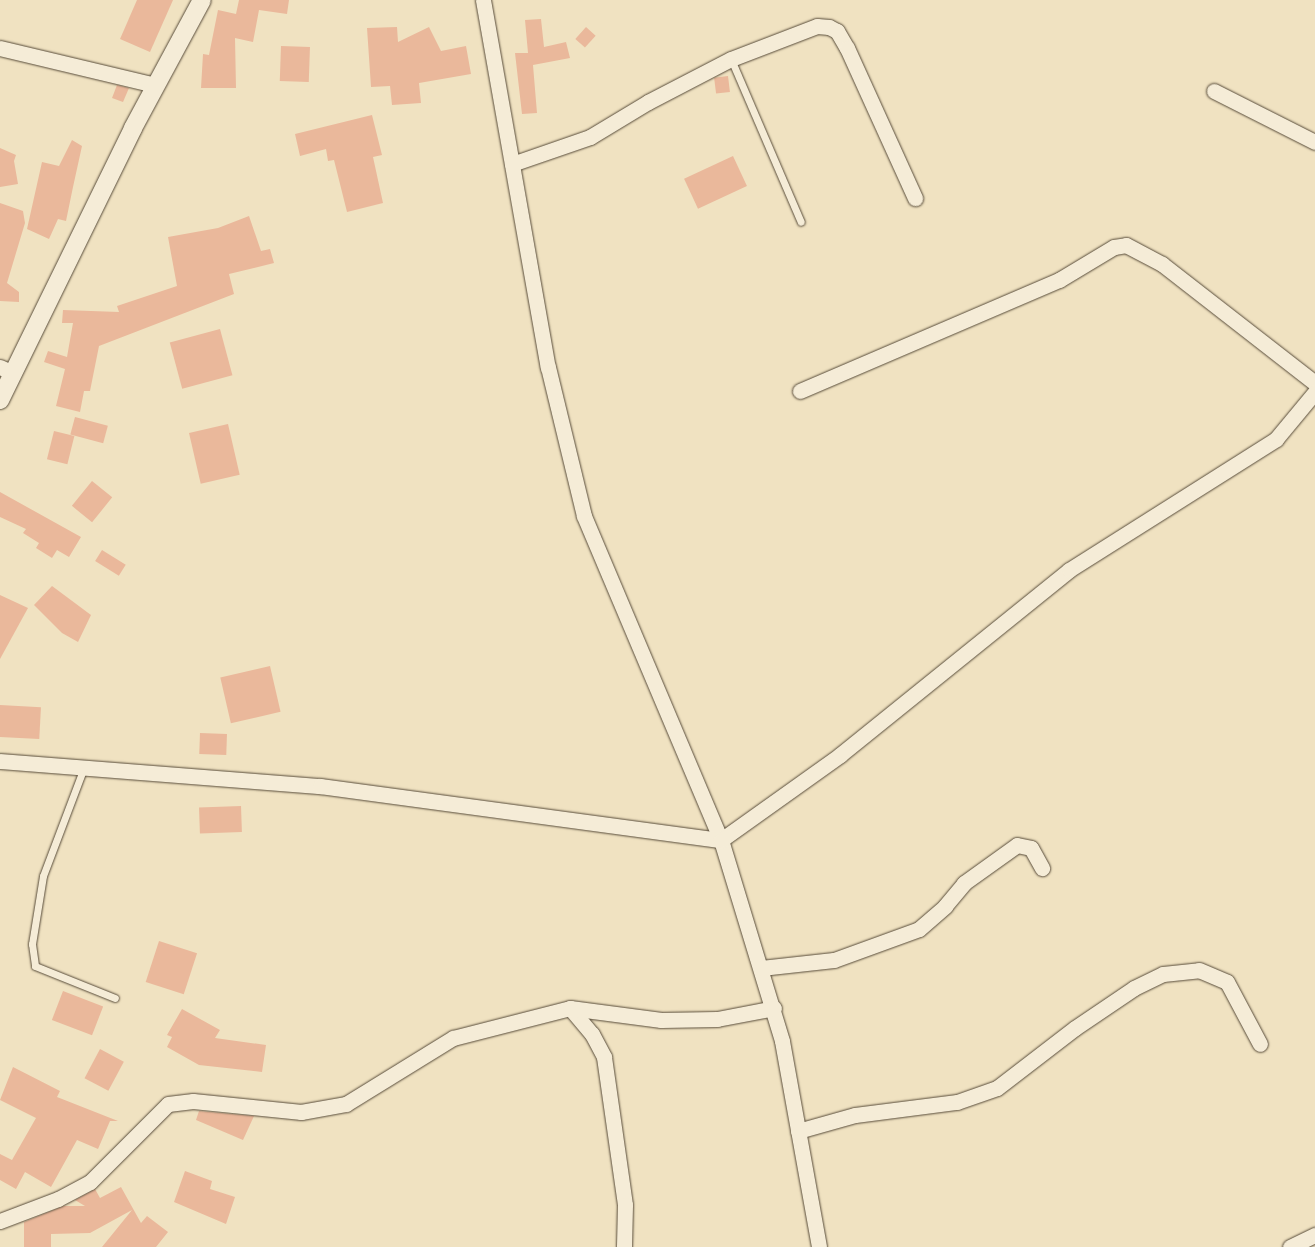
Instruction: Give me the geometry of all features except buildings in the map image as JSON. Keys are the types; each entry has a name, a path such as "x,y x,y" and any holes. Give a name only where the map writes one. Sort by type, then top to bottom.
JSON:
{"street":[{"path":"0,400 7,370 155,85 202,0"},
{"path":"482,0 548,367 584,516 721,840 774,1008 819,1247"},
{"path":"512,164 590,137 648,102 731,59 817,26 837,31 915,198"},
{"path":"0,48 155,85"},
{"path":"1214,91 1315,142"},
{"path":"800,391 1059,280 1114,247 1126,245 1162,264 1315,383"},
{"path":"0,762 83,770 320,786 721,840 840,755 1069,570 1276,439 1315,392"},
{"path":"761,968 834,960 919,928 946,906 964,883 1017,845 1031,848 1042,868"},
{"path":"798,1131 854,1115 957,1102 997,1088 1082,1024 1134,988 1163,974 1199,970 1227,982 1260,1044"},
{"path":"0,1221 58,1199 90,1182 168,1104 193,1101 301,1112 346,1104 452,1038 570,1008 661,1020 717,1019 774,1008"},
{"path":"570,1008 592,1034 604,1057 625,1205 624,1247"},
{"path":"1290,1247 1315,1235"}],"lane":[{"path":"731,59 801,222"},
{"path":"83,770 43,876 32,944 35,966 115,998"}]}
